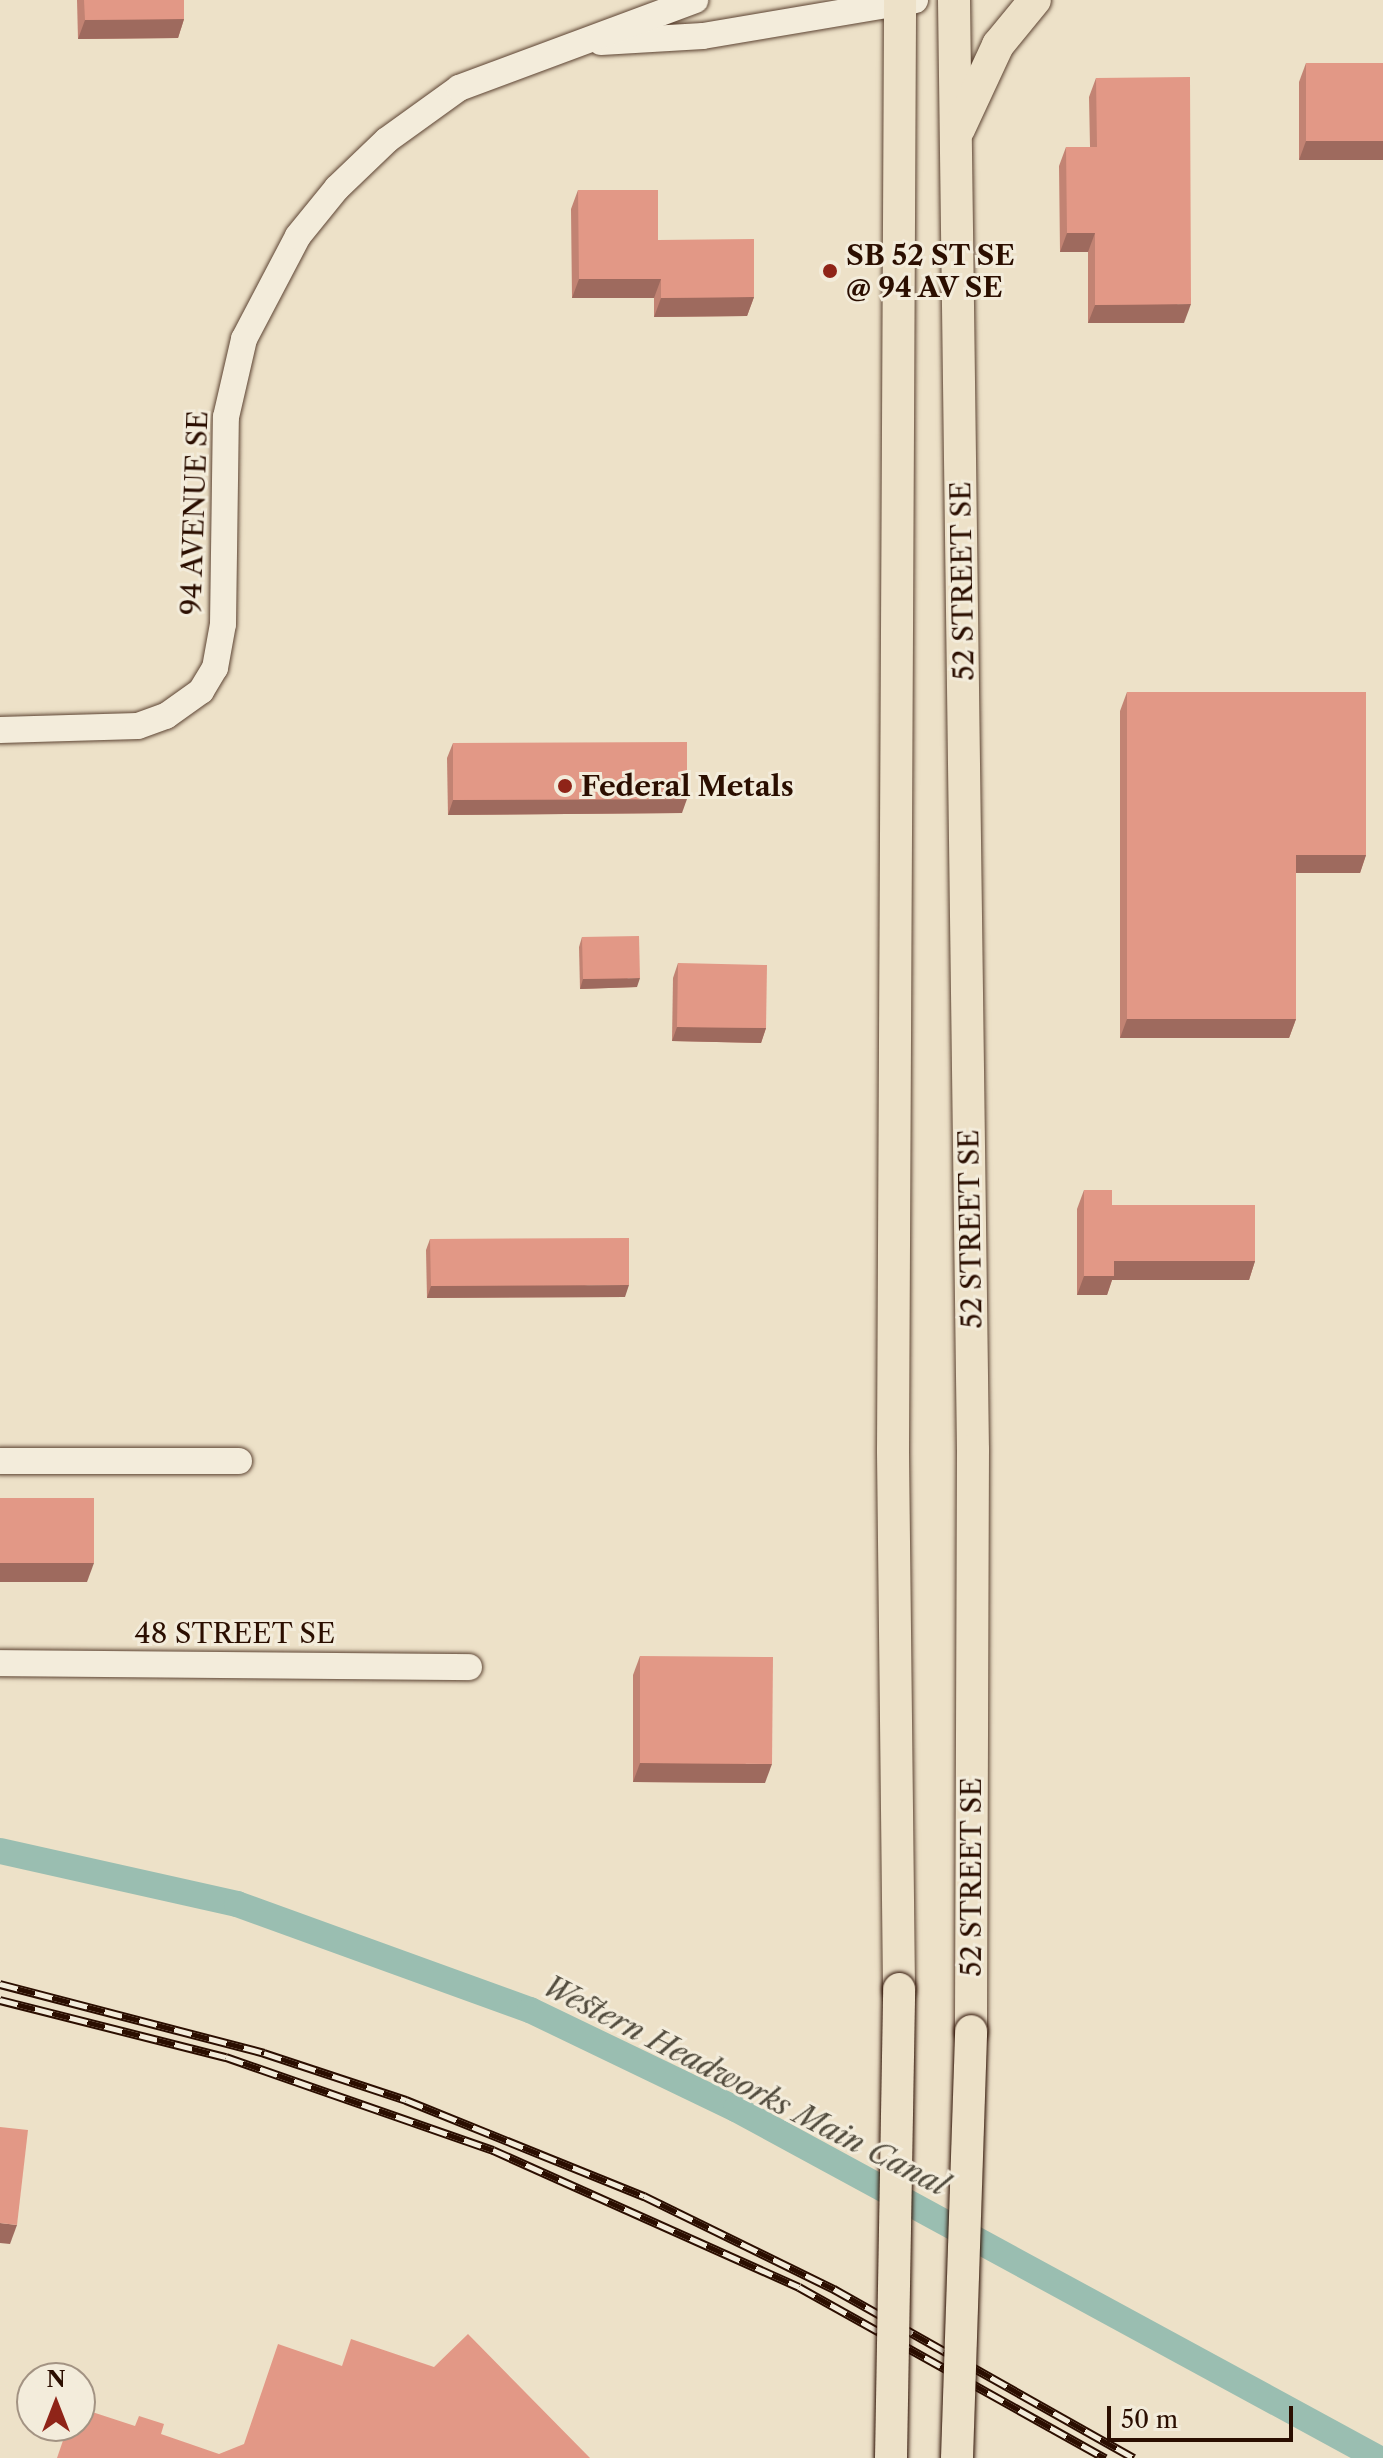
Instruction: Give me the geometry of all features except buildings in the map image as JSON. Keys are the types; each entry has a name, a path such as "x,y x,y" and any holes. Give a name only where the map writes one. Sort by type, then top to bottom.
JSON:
{"main road":[{"name":"52 STREET SE","path":"954,0 973,1450 971,2031 957,2458"},
{"path":"956,135 998,45 1035,0"},
{"path":"891,2458 899,1989 893,1450 905,1"}],"street":[{"name":"94 AVENUE SE","path":"0,730 138,726 166,716 201,691 215,668 223,624 226,417 244,339 298,236 387,140 459,88 695,0"},
{"name":"94 AVENUE SE","path":"569,45 703,36 905,1"},
{"path":"0,1461 239,1461"},
{"name":"48 STREET SE","path":"0,1663 469,1667"}],"waterway":[{"name":"Western Headworks Main Canal","path":"0,1851 237,1904 530,2010 736,2109 1378,2458"}],"railway":[{"path":"0,1984 264,2053 406,2100 644,2196 834,2289 1134,2458"},
{"path":"0,2000 226,2057 493,2150 799,2287 1105,2458"}],"place":[{"name":"SB 52 ST SE @ 94 AV SE","path":"830,271"},
{"name":"Federal Metals","path":"565,786"}]}
